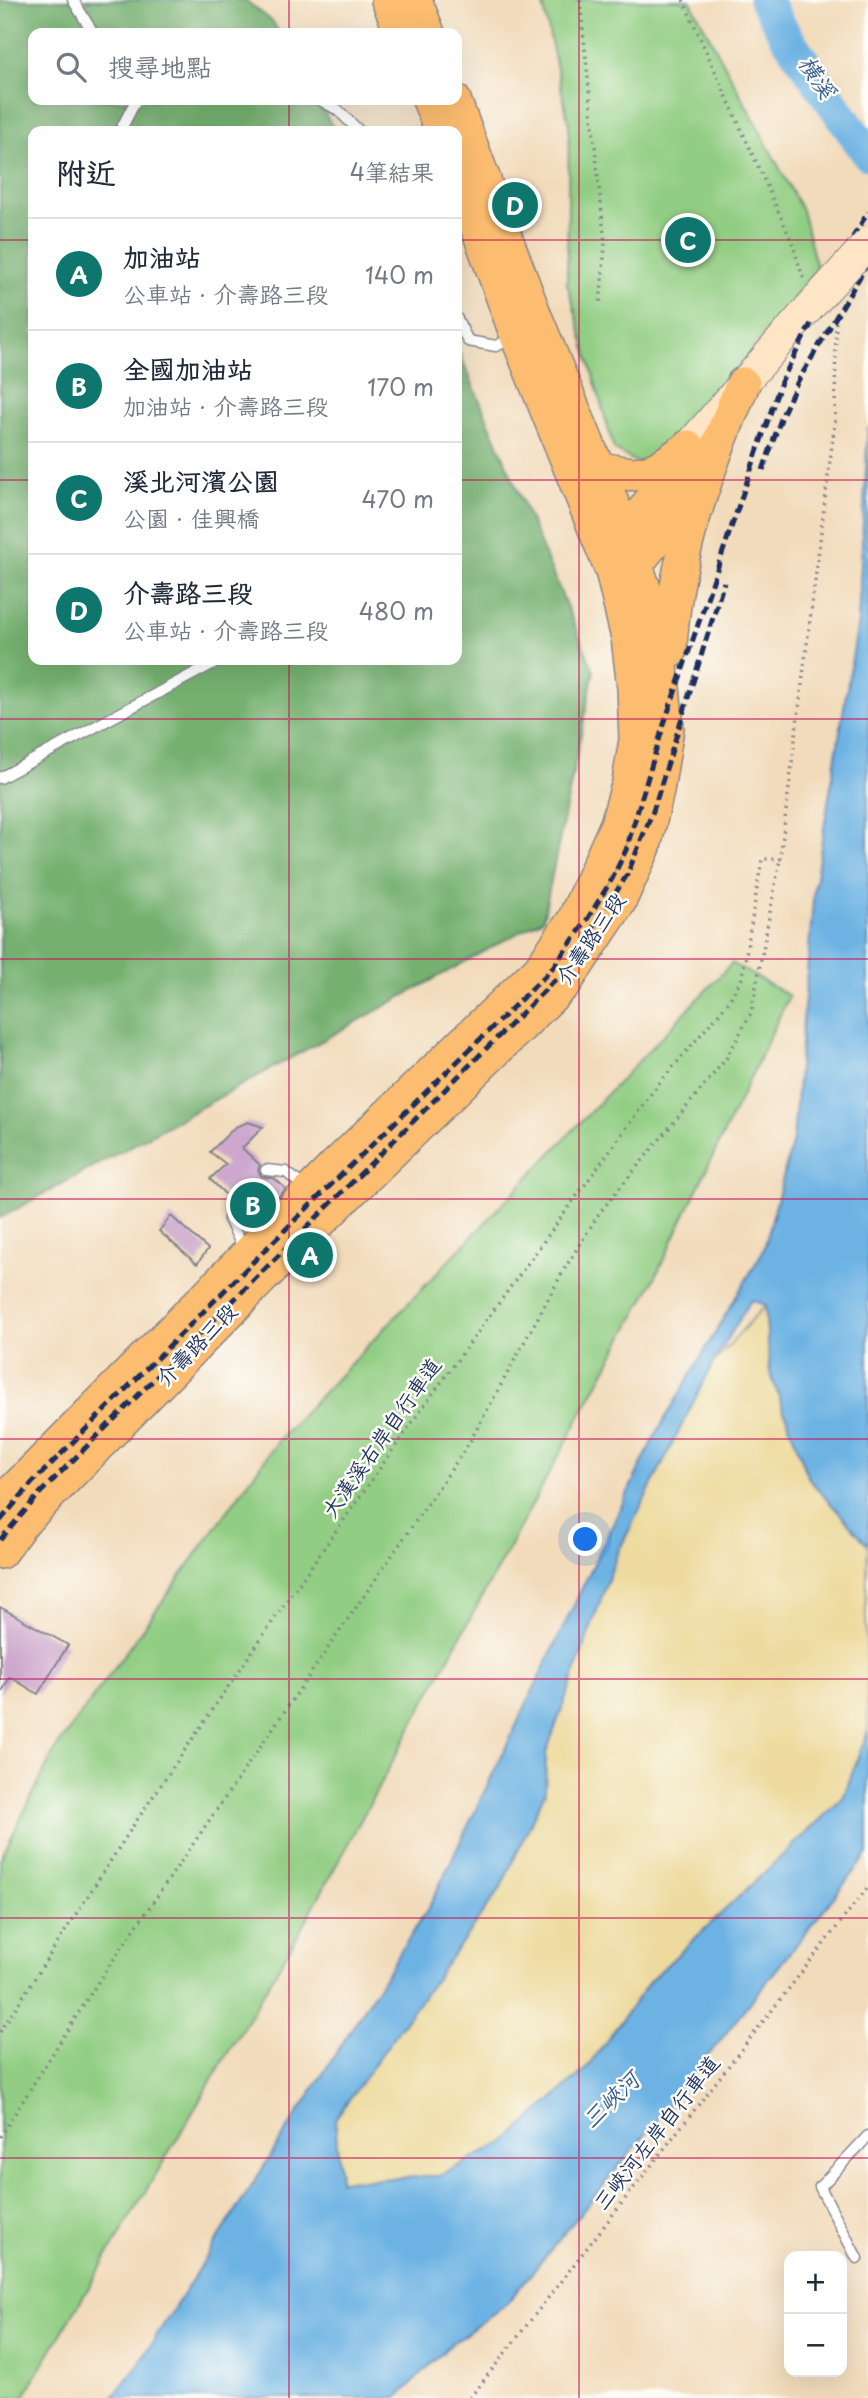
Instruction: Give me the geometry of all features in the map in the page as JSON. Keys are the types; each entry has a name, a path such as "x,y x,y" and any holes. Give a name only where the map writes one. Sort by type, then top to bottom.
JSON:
{"main road":[{"path":"388,0 400,28"},
{"path":"415,0 426,28"},
{"path":"431,105 440,126"},
{"name":"介壽路三段","path":"0,1504 310,1192 539,970 574,920 617,824 629,782 636,740 625,558 597,468 526,326 456,105"},
{"name":"介壽路三段","path":"4,1538 264,1276 565,983 619,902 644,847 657,792 667,728 660,657 650,606 625,558 462,182"},
{"path":"625,558 671,522 702,447 743,384"},
{"path":"597,468 634,476 662,468 702,447"},
{"path":"667,728 670,631 697,505 702,447"}],"street":[{"path":"743,384 806,295 868,243"}],"lane":[{"path":"73,0 90,28"},
{"path":"123,126 133,105"},
{"path":"329,105 354,126"},
{"path":"462,329 468,341 496,346 526,326"},
{"path":"0,778 210,665"},
{"path":"266,1170 286,1172 310,1192"},
{"path":"233,1200 229,1219 247,1256"},
{"path":"857,2258 820,2187 868,2136"}],"path":[{"path":"580,0 605,244 600,304"},
{"path":"684,0 792,242 806,295"},
{"path":"0,2137 98,1982 468,1445 565,1268 600,1212 726,1059 751,1013 780,859 835,421 836,318"},
{"name":"大漢溪右岸自行車道","path":"0,2032 135,1823 393,1449 656,1087 727,1004 741,978 762,859 780,859"},
{"name":"三峽河左岸自行車道","path":"471,2398 868,1886"}],"green space":[{"path":"0,0 245,0 273,22 276,28 28,28 28,105 320,105 332,126 28,126 28,665 462,665 462,359 594,671 543,919 0,1218"},
{"path":"542,0 690,0 802,210 817,269 672,450 641,465 614,449 567,283 569,124"},
{"path":"732,963 789,996 652,1284 302,1928 23,2398 0,2398 0,1860 55,1750 281,1437"}],"sand":[{"path":"765,1305 770,1372 809,1479 868,1545 868,1731 843,1798 650,1981 586,2069 505,2142 439,2176 340,2181 335,2119 500,1889 545,1792 546,1753 617,1554 713,1363"}],"water":[{"name":"三峽河","path":"868,427 868,1545 809,1479 770,1372 765,1305 751,1300 713,1363 617,1554 546,1753 545,1792 500,1889 335,2119 340,2181 439,2176 505,2142 586,2069 650,1981 843,1798 868,1731 868,1854 653,2125 507,2303 447,2348 397,2398 112,2398 138,2365 430,1905 656,1434 764,1249 793,1140 814,889 858,622"}],"building":[{"path":"248,1122 263,1127 242,1148 260,1165 258,1170 261,1176 275,1179 286,1189 254,1220 240,1207 239,1196 234,1193 227,1196 210,1179 226,1164 210,1152 235,1127"},
{"path":"171,1216 208,1249 197,1264 159,1231"},
{"path":"0,1607 68,1645 38,1694 10,1677 0,1695"}],"waterway":[{"name":"橫溪","path":"765,0 786,36 868,154"}],"railway":[{"path":"0,1521 32,1483 295,1220 550,971 583,926 626,850 663,727 781,382 847,247 868,212"},
{"path":"763,470 783,413 798,381 868,263"},
{"path":"590,933 627,875 653,811 724,582"},
{"path":"0,1540 41,1492 557,978"}],"place":[{"name":"介壽路三段","path":"515,205"},
{"name":"溪北河濱公園","path":"688,240"},
{"name":"全國加油站","path":"253,1205"},
{"name":"加油站","path":"310,1255"}]}
